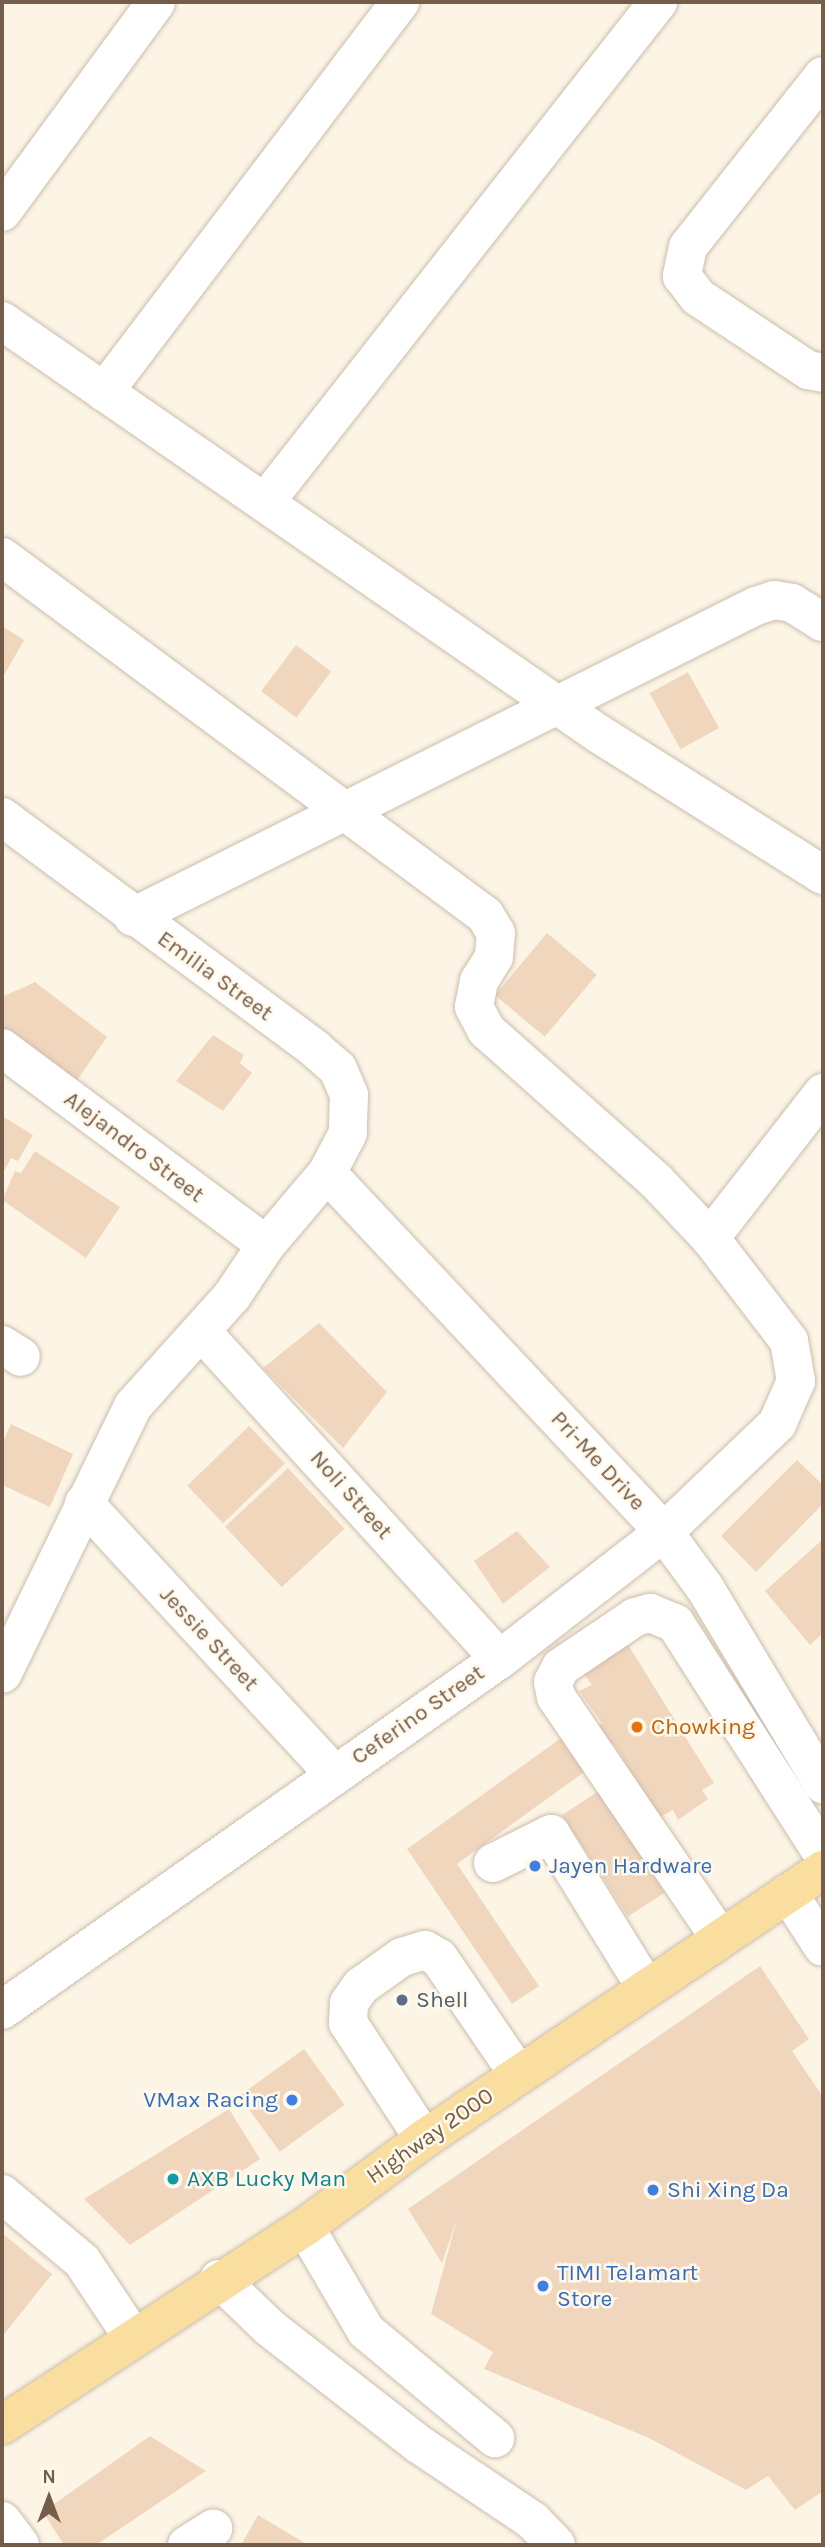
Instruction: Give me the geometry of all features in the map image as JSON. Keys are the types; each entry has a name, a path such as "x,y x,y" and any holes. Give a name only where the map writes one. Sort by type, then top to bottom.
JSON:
{"main road":[{"name":"Highway 2000","path":"2,2425 219,2279 305,2227 518,2074 823,1870"}],"street":[{"path":"2,212 156,2"},
{"path":"104,393 400,2"},
{"path":"266,501 658,2"},
{"path":"823,76 688,247 682,276 698,297 808,370 823,373"},
{"path":"2,321 266,501 559,708 823,875"},
{"path":"2,557 485,915 496,933 495,957 479,981 474,1007 486,1030 656,1181 710,1238 823,1093"},
{"path":"133,917 349,813 774,600 823,622"},
{"name":"Emilia Street","path":"2,817 338,1069 349,1095 348,1133 327,1173"},
{"name":"Alejandro Street","path":"2,1048 266,1245"},
{"path":"2,1674 133,1406 202,1332 266,1245 327,1173"},
{"name":"Pri-Me Drive","path":"327,1173 664,1532 705,1588 823,1784"},
{"name":"Ceferino Street","path":"2,2010 500,1659 664,1532 777,1424 796,1381 789,1341 710,1238"},
{"name":"Noli Street","path":"202,1332 500,1659"},
{"name":"Jessie Street","path":"84,1503 334,1774"},
{"path":"720,1938 556,1698 553,1682 561,1667 635,1617 650,1613 675,1623 823,1854"},
{"path":"493,1863 551,1834 646,1989"},
{"path":"788,1893 823,1947"},
{"path":"424,2139 348,2023 349,2003 361,1986 402,1957 425,1950 439,1958 518,2074"},
{"path":"2,2194 82,2261 132,2336"},
{"path":"305,2227 366,2331 495,2438"},
{"path":"219,2279 270,2328 420,2445 533,2521 556,2545"},
{"path":"2,2521 20,2545"}],"building":[{"path":"2,626 24,640 2,679"},
{"path":"296,645 331,671 296,718 261,691"},
{"path":"688,672 719,728 681,749 650,693"},
{"path":"547,933 597,975 545,1037 495,995"},
{"path":"35,982 107,1037 71,1089 2,1041 2,997"},
{"path":"213,1035 244,1055 240,1063 252,1073 223,1111 176,1081"},
{"path":"2,1116 33,1135 18,1161 11,1158 2,1175"},
{"path":"35,1151 120,1207 86,1258 2,1200 15,1171 21,1173"},
{"path":"319,1323 387,1392 343,1448 263,1368"},
{"path":"11,1424 73,1454 50,1507 2,1485 2,1444"},
{"path":"249,1426 285,1463 223,1523 187,1486"},
{"path":"797,1460 823,1485 823,1504 756,1572 721,1536"},
{"path":"288,1468 345,1529 282,1587 225,1527"},
{"path":"517,1531 550,1567 503,1604 474,1561"},
{"path":"823,1539 823,1633 810,1645 765,1591"},
{"name":"Chowking","path":"622,1635 714,1783 702,1790 708,1799 678,1820 673,1810 658,1818 625,1788 637,1782 613,1743 601,1751 589,1732 602,1723 579,1691 592,1685 576,1663"},
{"path":"564,1736 587,1770 457,1864 539,1986 512,2004 407,1849"},
{"path":"599,1791 665,1892 628,1916 562,1815"},
{"path":"760,1966 809,2039 792,2051 823,2097 823,2491 795,2510 768,2476 746,2490 649,2438 484,2369 493,2352 431,2314 457,2219 442,2263 408,2209"},
{"name":"VMax Racing","path":"304,2049 345,2105 280,2152 239,2096"},
{"name":"AXB Lucky Man","path":"229,2109 260,2159 130,2245 84,2199"},
{"path":"2,2233 52,2274 2,2337"},
{"path":"150,2436 206,2471 96,2545 64,2545 43,2512"},
{"path":"258,2515 308,2545 241,2545"}],"place":[{"name":"Chowking","path":"637,1727"},
{"name":"Jayen Hardware","path":"535,1866"},
{"name":"Shell","path":"402,2000"},
{"name":"VMax Racing","path":"292,2100"},
{"name":"AXB Lucky Man","path":"173,2179"},
{"name":"Shi Xing Da","path":"653,2190"},
{"name":"TIMI Telamart Store","path":"543,2286"}]}
